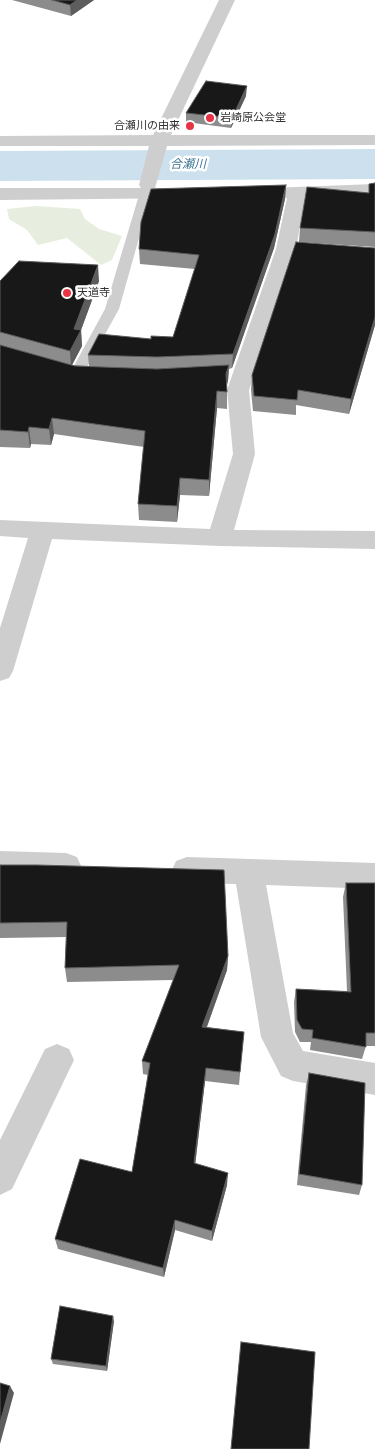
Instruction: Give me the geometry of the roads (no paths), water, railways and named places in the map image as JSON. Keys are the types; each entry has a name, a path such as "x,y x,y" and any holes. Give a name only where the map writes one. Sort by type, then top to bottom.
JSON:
{"street":[{"path":"146,190 159,141 227,0"},
{"path":"0,141 375,140"},
{"path":"0,194 146,190 201,194"},
{"path":"230,193 375,190"},
{"path":"220,538 244,454 238,390 233,375 296,249 297,192"},
{"path":"0,528 220,538 375,540"},
{"path":"0,671 42,531"},
{"path":"0,864 90,867"},
{"path":"159,869 375,876"},
{"path":"249,872 258,936 277,1037 293,1065 375,1079"},
{"path":"0,1177 57,1060"}],"lane":[{"path":"76,374 112,309 146,190"},
{"path":"59,370 76,374 94,375"}],"waterway":[{"name":"合瀬川","path":"0,166 375,164"}],"place":[{"name":"岩崎原公会堂","path":"210,118"},
{"name":"合瀬川の由来","path":"190,126"},
{"name":"天道寺","path":"67,293"}]}
